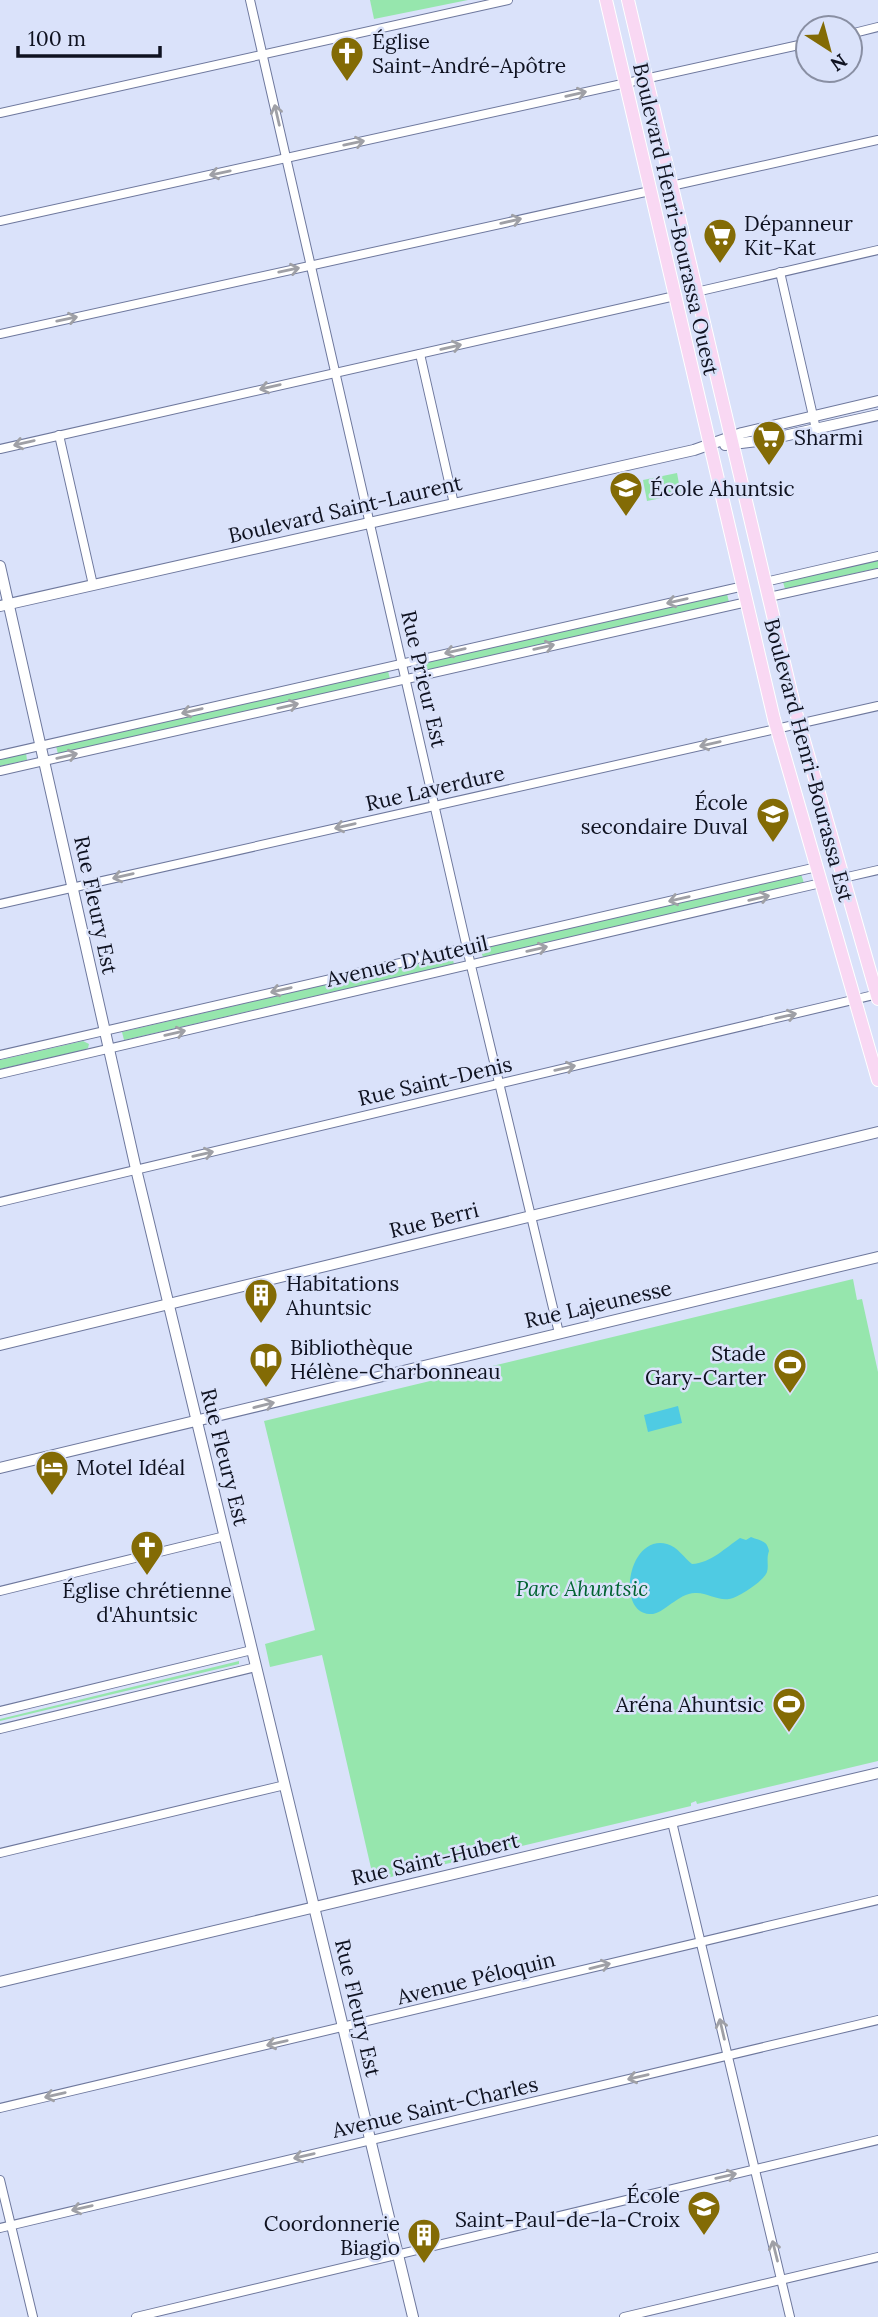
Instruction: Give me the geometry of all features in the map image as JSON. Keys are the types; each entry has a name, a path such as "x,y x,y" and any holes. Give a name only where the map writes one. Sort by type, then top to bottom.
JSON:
{"main road":[{"name":"Boulevard Henri-Bourassa Ouest","path":"606,0 675,296 705,447"},
{"name":"Boulevard Henri-Bourassa Ouest","path":"628,0 731,441"},
{"name":"Boulevard Saint-Laurent","path":"4,605 731,441 813,416 878,401"},
{"name":"Boulevard Saint-Laurent","path":"731,441 816,429 878,415"},
{"name":"Boulevard Henri-Bourassa Est","path":"731,441 799,724 878,996"},
{"name":"Boulevard Henri-Bourassa Est","path":"705,447 744,586 777,729 878,1080"},
{"name":"Rue Fleury Est","path":"0,566 4,605 41,746 136,1169 413,2317"},
{"name":"Rue Berri","path":"0,1345 878,1132"},
{"name":"Rue Lajeunesse","path":"0,1468 878,1257"},
{"name":"Rue Saint-Hubert","path":"0,1982 878,1773"}],"street":[{"name":"Rue Prieur Est","path":"250,0 471,965 559,1333"},
{"path":"0,113 508,0"},
{"path":"0,221 794,46"},
{"path":"671,186 878,140"},
{"path":"0,334 650,191"},
{"path":"696,292 878,250"},
{"path":"780,272 816,429"},
{"path":"0,449 675,296"},
{"path":"420,354 454,504"},
{"path":"60,435 93,585"},
{"path":"765,582 878,556"},
{"path":"769,597 878,573"},
{"path":"0,755 744,586"},
{"path":"0,771 747,602"},
{"name":"Rue Laverdure","path":"0,904 878,706"},
{"name":"Avenue D'Auteuil","path":"0,1055 817,867"},
{"path":"843,877 878,870"},
{"name":"Avenue D'Auteuil","path":"0,1073 821,883"},
{"name":"Rue Saint-Denis","path":"0,1202 855,999 878,996"},
{"path":"0,1591 225,1536"},
{"path":"0,1710 252,1650"},
{"path":"0,1729 256,1667"},
{"path":"0,1853 285,1785"},
{"path":"672,1822 790,2317"},
{"name":"Avenue Péloquin","path":"0,2108 878,1900"},
{"name":"Avenue Saint-Charles","path":"0,2228 878,2020"},
{"path":"136,2317 878,2140"},
{"path":"0,2180 33,2317"},
{"path":"624,2317 878,2257"}],"green space":[{"path":"370,0 468,0 374,19"},
{"path":"677,473 681,494 647,501 643,480"},
{"path":"878,560 878,568 785,589 783,582"},
{"path":"727,594 729,602 417,672 416,664"},
{"path":"388,671 390,679 58,754 56,746"},
{"path":"26,753 27,760 0,766 0,759"},
{"path":"801,874 804,883 483,957 480,949"},
{"path":"452,956 454,964 124,1040 122,1032"},
{"path":"83,1041 89,1044 84,1050 0,1069 0,1060"},
{"name":"Parc Ahuntsic","path":"853,1279 857,1300 862,1299 878,1372 878,1761 697,1804 696,1801 691,1803 691,1806 374,1881 322,1655 270,1667 265,1644 315,1630 264,1421"},
{"path":"239,1661 239,1664 0,1721 0,1719"}],"water":[{"path":"678,1406 682,1423 648,1432 644,1415"},
{"path":"751,1537 763,1541 768,1547 767,1572 756,1584 738,1596 725,1599 690,1593 654,1614 639,1610 632,1601 631,1574 635,1561 643,1550 654,1544 671,1545 692,1564 712,1558 740,1538 746,1540"}],"place":[{"name":"Église Saint-André-Apôtre","path":"347,83"},
{"name":"Dépanneur Kit-Kat","path":"720,265"},
{"name":"Sharmi","path":"769,467"},
{"name":"École Ahuntsic","path":"626,518"},
{"name":"École secondaire Duval","path":"773,844"},
{"name":"Habitations Ahuntsic","path":"261,1325"},
{"name":"Bibliothèque Hélène-Charbonneau","path":"266,1389"},
{"name":"Stade Gary-Carter","path":"790,1395"},
{"name":"Motel Idéal","path":"52,1497"},
{"name":"Église chrétienne d'Ahuntsic","path":"147,1577"},
{"name":"Aréna Ahuntsic","path":"789,1734"},
{"name":"École Saint-Paul-de-la-Croix","path":"704,2237"},
{"name":"Coordonnerie Biagio","path":"424,2265"}]}
